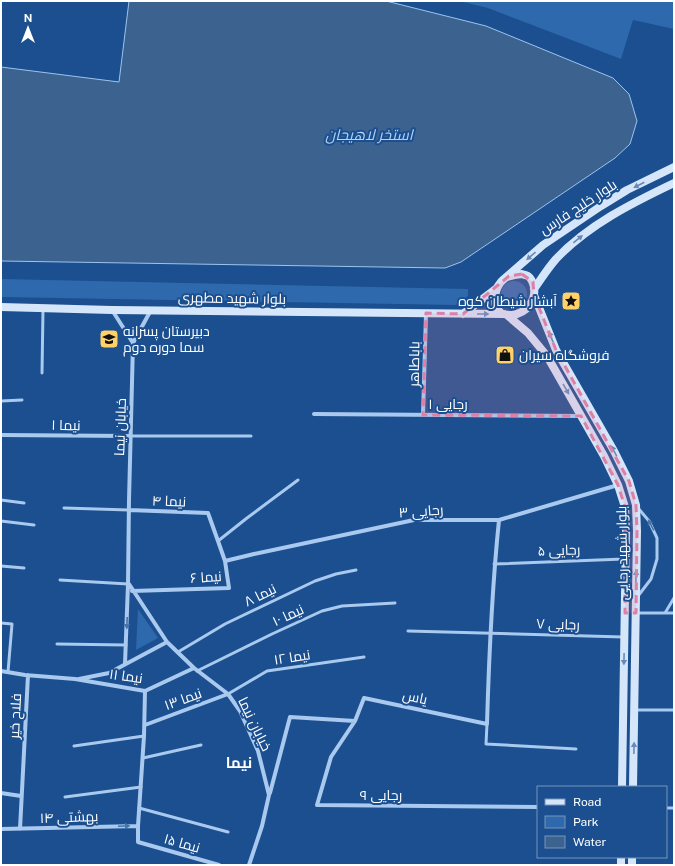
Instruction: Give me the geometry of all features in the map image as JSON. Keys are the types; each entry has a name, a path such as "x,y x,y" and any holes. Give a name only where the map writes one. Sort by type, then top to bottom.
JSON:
{"main road":[{"name":"بلوار خلیج فارس","path":"504,279 543,245 601,206 627,190 674,167"},
{"name":"بلوار خلیج فارس","path":"534,292 555,260 578,238 634,202 674,183"},
{"path":"463,314 497,288 504,279 509,276 522,274 529,276 533,282 534,292 530,306 514,315 506,315 501,313 497,307 497,288"},
{"name":"بلوار شهید رجایی","path":"534,292 556,350 614,451 629,481 636,505 637,531 633,786"},
{"name":"بلوار شهید مطهری","path":"1,307 112,310 506,315"},
{"name":"بلوار شهید رجایی","path":"506,315 528,333 547,356 604,456 618,485 625,507 626,558 622,786"},
{"path":"625,612 636,613"}],"street":[{"path":"112,310 133,343"},
{"name":"خیابان نیما","path":"125,664 133,343 151,310"},
{"name":"باباطاهر","path":"423,415 426,313"},
{"name":"رجایی ۱","path":"314,414 581,416"},
{"name":"نیما ۱","path":"1,435 130,436"},
{"name":"رجایی ۳","path":"225,561 414,520 499,520 618,485"},
{"name":"نیما ۴","path":"129,510 208,513"},
{"name":"نیما ۶","path":"132,591 229,588 225,561 208,513"},
{"path":"487,724 494,564 499,520"},
{"name":"خیابان نیما","path":"128,584 167,642 196,670 228,694 240,712 258,751 269,795 262,826 249,865"},
{"path":"1,671 75,679 109,673 167,642"},
{"name":"نیما ۱۱","path":"75,679 145,691 196,670"},
{"name":"فلاح خیر","path":"20,829 28,675"},
{"path":"138,826 145,725 145,691"},
{"name":"نیما ۱۳","path":"145,725 228,694"},
{"name":"یاس","path":"355,722 364,698 487,724"},
{"path":"269,795 290,717 355,722"},
{"name":"رجایی ۹","path":"355,722 331,756 317,806 537,807"},
{"path":"1,793 21,796"},
{"name":"بهشتی ۱۴","path":"1,829 138,826"},
{"name":"نیما ۱۵","path":"138,826 138,842 219,865"}],"lane":[{"path":"42,373 43,308"},
{"path":"1,400 22,400"},
{"path":"130,436 251,436"},
{"path":"218,541 298,480"},
{"path":"1,500 24,503"},
{"path":"636,505 648,521 657,538 657,559 651,579 636,599"},
{"path":"64,508 129,510"},
{"path":"1,521 34,525"},
{"name":"رجایی ۵","path":"494,564 626,558"},
{"path":"1,566 24,568"},
{"name":"نیما ۸","path":"178,652 225,624 315,581 336,574 356,570"},
{"path":"60,580 128,584"},
{"path":"665,613 674,598"},
{"name":"نیما ۱۰","path":"196,670 322,611 342,606 395,603"},
{"path":"636,613 674,613"},
{"path":"1,623 12,624 8,672"},
{"name":"رجایی ۷","path":"408,631 625,637"},
{"path":"57,644 126,645"},
{"name":"نیما ۱۲","path":"228,694 267,672 364,657"},
{"path":"634,710 674,710"},
{"path":"487,724 486,744 576,749"},
{"path":"74,746 144,736"},
{"path":"143,758 201,745"},
{"path":"65,797 141,787"},
{"path":"139,808 228,832"}],"highlighted area":[{"path":"522,274 533,282 534,295 556,350 629,481 636,505 636,613 625,613 625,507 618,485 581,416 423,415 426,313 463,314 509,276"}],"green space":[{"path":"459,1 674,1 674,29 633,20 621,59 488,8"},
{"path":"1,279 468,289 468,296 456,305 1,297"},
{"path":"514,281 523,285 527,294 523,303 514,307 505,303 501,294 505,285"},
{"path":"138,609 158,638 136,650"}],"water":[{"name":"استخر لاهیجان","path":"129,1 386,1 486,26 613,78 629,94 637,121 630,144 615,158 461,262 445,268 1,261 1,67 119,82"}],"place":[{"name":"آبشار شیطان کوه","path":"571,301"},
{"name":"دبیرستان پسرانه سما دوره دوم","path":"109,339"},
{"name":"فروشگاه سیران","path":"505,355"}],"district":[{"name":"نیما","path":"239,762"}]}
